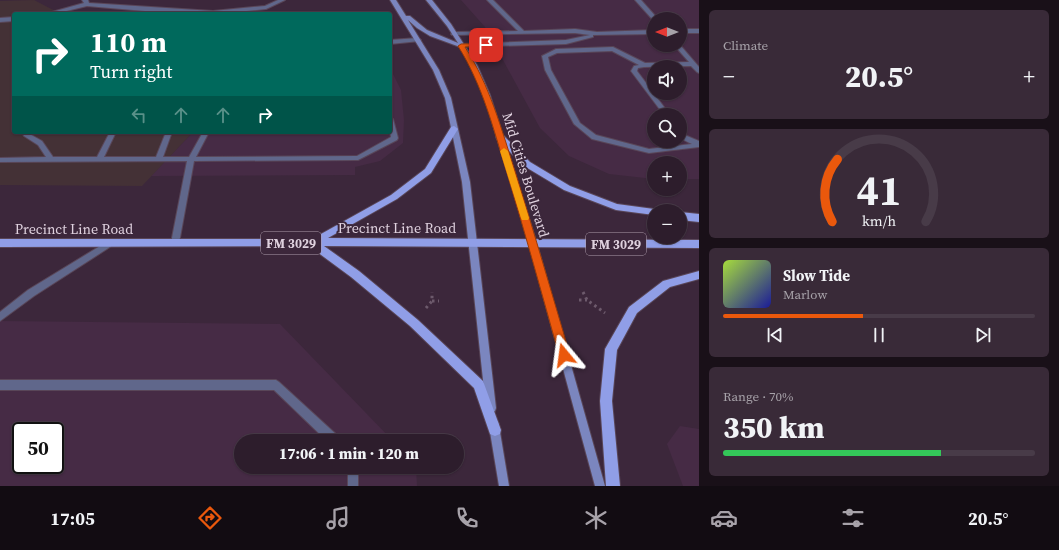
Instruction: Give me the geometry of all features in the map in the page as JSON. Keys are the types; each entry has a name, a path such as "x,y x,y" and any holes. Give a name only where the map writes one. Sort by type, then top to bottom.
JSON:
{"main road":[{"name":"Mid Cities Boulevard","path":"429,0 449,24 474,66 487,95 533,244 600,486"},
{"path":"395,2 436,70 448,98 466,182 490,400 504,486"},
{"path":"395,2 414,24 443,40 461,46"},
{"path":"454,129 428,171 394,197 312,243 354,274 414,323 479,385 495,430"},
{"path":"500,137 528,164 567,188 616,207 647,211"},
{"path":"687,217 699,218"},
{"name":"Precinct Line Road","path":"0,243 473,242 533,244 699,244"},
{"path":"613,486 606,401 611,348 633,310 667,284 699,275"}],"lane":[{"path":"221,12 266,7 282,0"},
{"path":"490,0 522,32"},
{"path":"638,0 649,12"},
{"path":"54,12 86,2 144,10 189,12"},
{"path":"0,20 12,19"},
{"path":"454,34 575,31 597,34 647,32"},
{"path":"687,31 699,31"},
{"path":"461,46 566,42 597,34"},
{"path":"392,42 418,40"},
{"path":"644,65 613,49 556,51 545,56 548,70 577,124 594,137 649,151 699,144"},
{"path":"683,52 699,71"},
{"path":"663,108 634,71 636,67 644,65 693,64"},
{"path":"0,160 358,158 395,138 392,127"},
{"path":"26,134 40,143 51,160"},
{"path":"100,160 112,134"},
{"path":"159,159 168,134"},
{"path":"175,243 191,159 205,134"},
{"path":"687,139 699,144"},
{"path":"0,317 31,293 110,243"},
{"path":"0,385 276,385 328,434"},
{"path":"353,474 353,486"}],"path":[{"path":"432,292 432,301 439,301"},
{"path":"583,292 587,300 605,313"},
{"path":"580,300 587,300"}],"shaded area":[{"path":"34,0 57,12 12,12 12,134 191,134 142,186 0,185 0,1"},
{"path":"461,0 699,0 699,179 687,179 687,156 647,156 647,178 609,174 569,156 540,128 485,27"},
{"path":"392,72 401,90 404,120 403,143 380,161 355,167 355,175 151,176 191,134 392,134"},
{"path":"0,321 280,324 386,434 234,434 234,474 416,474 417,486 0,486"},
{"path":"680,426 699,429 699,486 683,486 667,444"}],"slow traffic":[{"path":"504,151 525,218"}],"route":[{"path":"486,45 461,46 474,66 487,95 533,244 564,355"}]}
